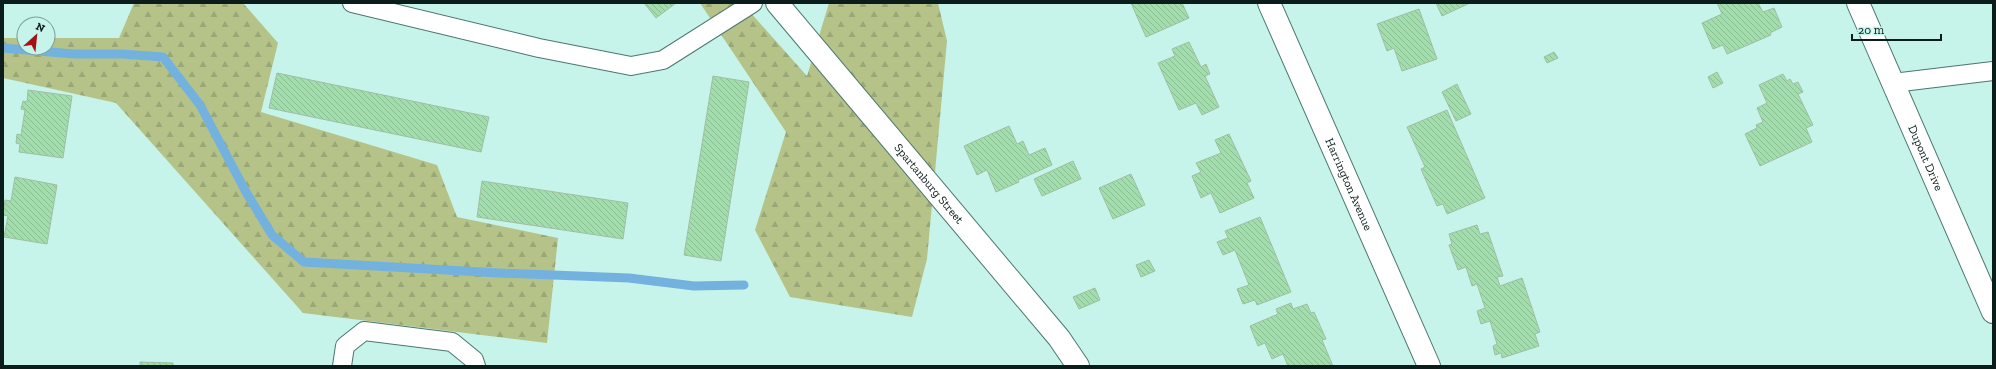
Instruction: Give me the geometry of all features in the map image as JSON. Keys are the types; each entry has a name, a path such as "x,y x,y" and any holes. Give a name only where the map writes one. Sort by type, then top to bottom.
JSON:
{"street":[{"name":"Spartanburg Street","path":"777,3 1059,338 1078,366"},
{"name":"Harrington Avenue","path":"1269,3 1429,366"},
{"name":"Dupont Drive","path":"1858,3 1993,312"}],"lane":[{"path":"352,3 539,48 631,66 663,60 753,3"},
{"path":"1893,83 1993,71"},
{"path":"342,366 345,346 364,332 452,342 474,360 476,366"}],"green space":[{"path":"134,3 243,3 278,43 261,112 437,165 457,217 558,238 547,343 303,313 116,103 3,78 3,38 16,38 16,56 56,56 56,38 119,38"},
{"path":"700,3 742,3 807,76 829,3 938,3 947,41 927,259 912,317 790,297 755,230 786,132"}],"building":[{"path":"644,3 676,3 656,18"},
{"path":"1131,3 1182,3 1189,18 1146,37"},
{"path":"1436,3 1470,3 1442,16"},
{"path":"1717,3 1758,3 1763,12 1774,8 1782,27 1770,33 1771,35 1727,54 1723,45 1713,49 1702,23 1722,14"},
{"path":"1419,9 1437,59 1402,71 1394,48 1387,51 1377,24"},
{"path":"1189,42 1201,67 1206,64 1210,74 1205,76 1219,107 1202,115 1196,103 1179,110 1158,63 1175,56 1172,49"},
{"path":"1554,52 1558,58 1547,63 1544,57"},
{"path":"1717,72 1723,83 1713,88 1708,77"},
{"path":"277,73 489,117 481,152 269,108"},
{"path":"1783,74 1787,81 1790,79 1793,84 1798,82 1803,92 1798,94 1813,125 1806,128 1812,142 1760,166 1745,134 1757,128 1756,125 1763,122 1757,108 1767,103 1759,85"},
{"path":"713,76 749,82 721,261 684,255"},
{"path":"1457,84 1471,114 1456,121 1442,92"},
{"path":"28,90 72,96 63,158 19,152 20,144 16,143 17,134 21,135 25,110 21,109 23,101 27,102"},
{"path":"1447,110 1485,198 1447,214 1443,204 1437,206 1421,169 1425,167 1407,127"},
{"path":"1009,126 1017,144 1023,141 1029,155 1045,148 1052,165 1018,180 1019,182 996,192 987,170 977,175 964,146"},
{"path":"1229,134 1251,181 1247,183 1254,198 1220,213 1211,193 1201,198 1192,176 1201,172 1196,163 1221,153 1215,140"},
{"path":"1073,161 1081,179 1042,196 1034,179"},
{"path":"1131,174 1145,205 1113,219 1099,188"},
{"path":"15,177 57,185 47,244 4,237 8,216 3,215 5,200 11,201"},
{"path":"482,181 628,203 623,239 477,217"},
{"path":"1260,217 1291,292 1257,305 1255,300 1243,304 1237,289 1249,285 1235,250 1223,255 1217,242 1228,238 1225,231"},
{"path":"1477,225 1480,234 1488,232 1503,276 1497,277 1500,286 1522,278 1540,332 1535,334 1539,346 1502,358 1501,353 1495,355 1493,346 1497,344 1490,321 1481,324 1477,311 1485,308 1477,284 1472,286 1466,267 1458,270 1449,245 1452,244 1449,234"},
{"path":"1149,260 1155,271 1141,277 1136,265"},
{"path":"1095,288 1100,300 1079,309 1073,297"},
{"path":"1291,303 1293,309 1307,304 1311,313 1314,312 1326,339 1322,340 1333,366 1309,366 1308,364 1303,366 1288,366 1283,354 1272,359 1265,343 1258,346 1250,326 1278,314 1276,309"},
{"path":"140,362 173,363 173,366 140,366"}],"waterway":[{"path":"3,48 74,54 122,54 163,57 200,105 246,192 272,235 304,262 499,273 629,278 694,286 744,285"}]}
